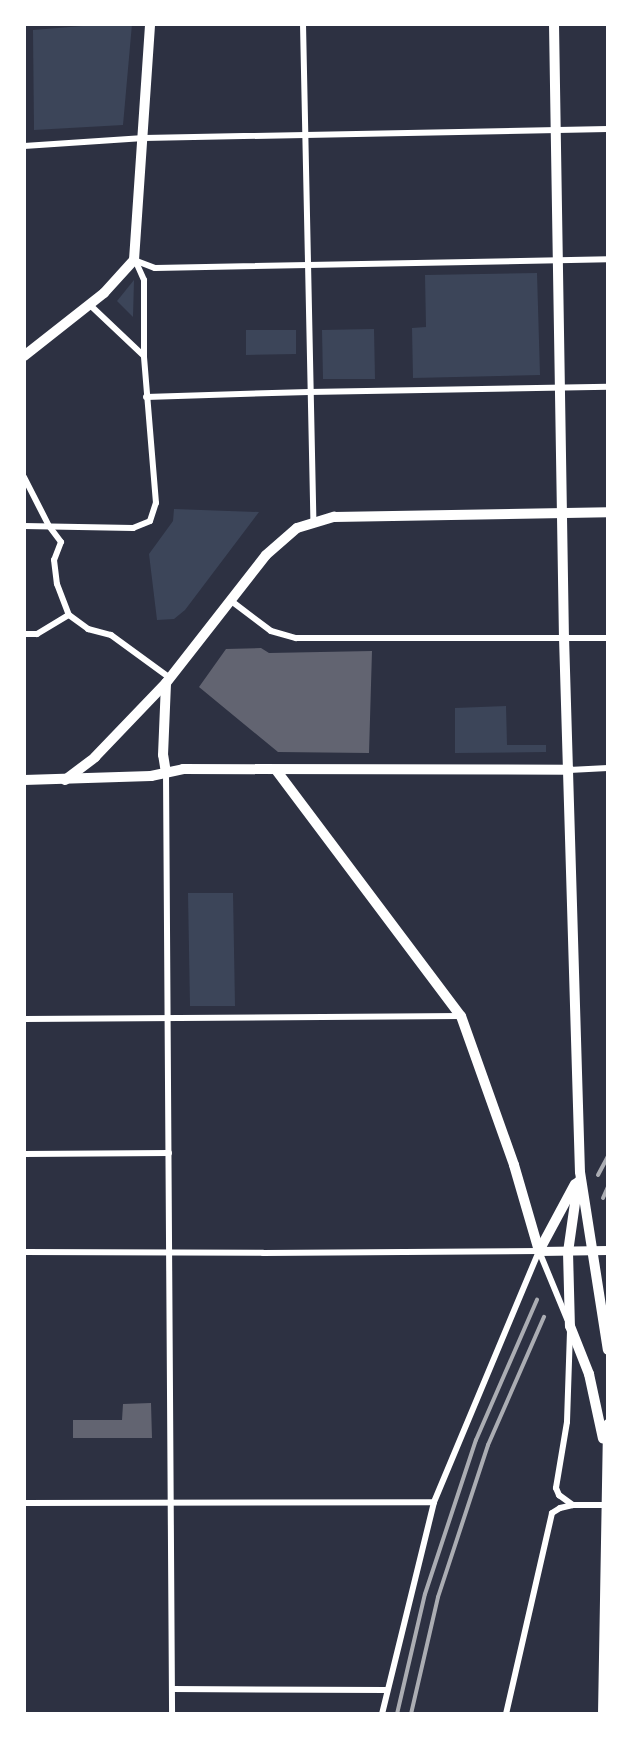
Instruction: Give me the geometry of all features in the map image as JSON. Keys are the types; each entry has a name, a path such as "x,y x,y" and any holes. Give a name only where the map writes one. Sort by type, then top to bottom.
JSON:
{"main road":[{"path":"24,356 90,305 134,260 150,24"},
{"path":"554,24 564,637 580,1172 593,1252 592,1265 608,1350"},
{"path":"65,780 95,757 168,681 277,543 297,528 313,521 334,517 608,512"},
{"path":"166,773 163,755 168,681"},
{"path":"24,780 152,776 183,769 569,770"},
{"path":"276,770 460,1016 514,1165 539,1251"},
{"path":"539,1251 580,1172"},
{"path":"580,1172 568,1252 570,1326 589,1374 606,1450"},
{"path":"603,1714 608,1424"}],"street":[{"path":"303,24 313,521"},
{"path":"24,146 144,138 608,129"},
{"path":"134,260 155,268 608,259"},
{"path":"24,526 133,528 150,520 156,503 146,397 144,280 134,260"},
{"path":"90,305 144,357"},
{"path":"146,397 608,387"},
{"path":"24,477 49,526 61,542 54,560 57,584 69,615 88,629 111,635 168,681"},
{"path":"230,600 270,631 296,638 608,638"},
{"path":"24,634 37,634 69,615"},
{"path":"569,770 608,768"},
{"path":"166,773 171,1253 172,1714"},
{"path":"24,1019 460,1016"},
{"path":"24,1154 170,1153"},
{"path":"24,1252 593,1252 608,1250"},
{"path":"539,1251 570,1326 567,1422 556,1488 559,1495 573,1505"},
{"path":"382,1714 386,1690 434,1502 539,1251"},
{"path":"24,1503 434,1502"},
{"path":"506,1714 551,1516 560,1508 573,1505 606,1505"},
{"path":"172,1689 386,1690"}],"shaded area":[{"path":"132,24 123,125 34,130 33,30"},
{"path":"537,273 540,375 413,378 412,328 426,327 425,275"},
{"path":"134,280 133,317 117,301"},
{"path":"374,329 375,379 323,379 322,330"},
{"path":"246,330 296,330 296,354 246,355"},
{"path":"174,509 259,512 185,610 174,619 157,620 149,554 173,521"},
{"path":"506,706 507,745 546,745 546,752 455,753 455,708"},
{"path":"188,893 233,893 235,1006 190,1006"}],"building":[{"path":"261,648 269,653 372,651 369,753 278,752 199,687 226,649"},
{"path":"151,1403 152,1438 73,1438 73,1420 122,1420 123,1404"}],"railway":[{"path":"598,1175 608,1156"},
{"path":"603,1198 608,1187"},
{"path":"397,1714 425,1594 476,1440 537,1300"},
{"path":"411,1714 438,1597 488,1445 544,1317"}]}
